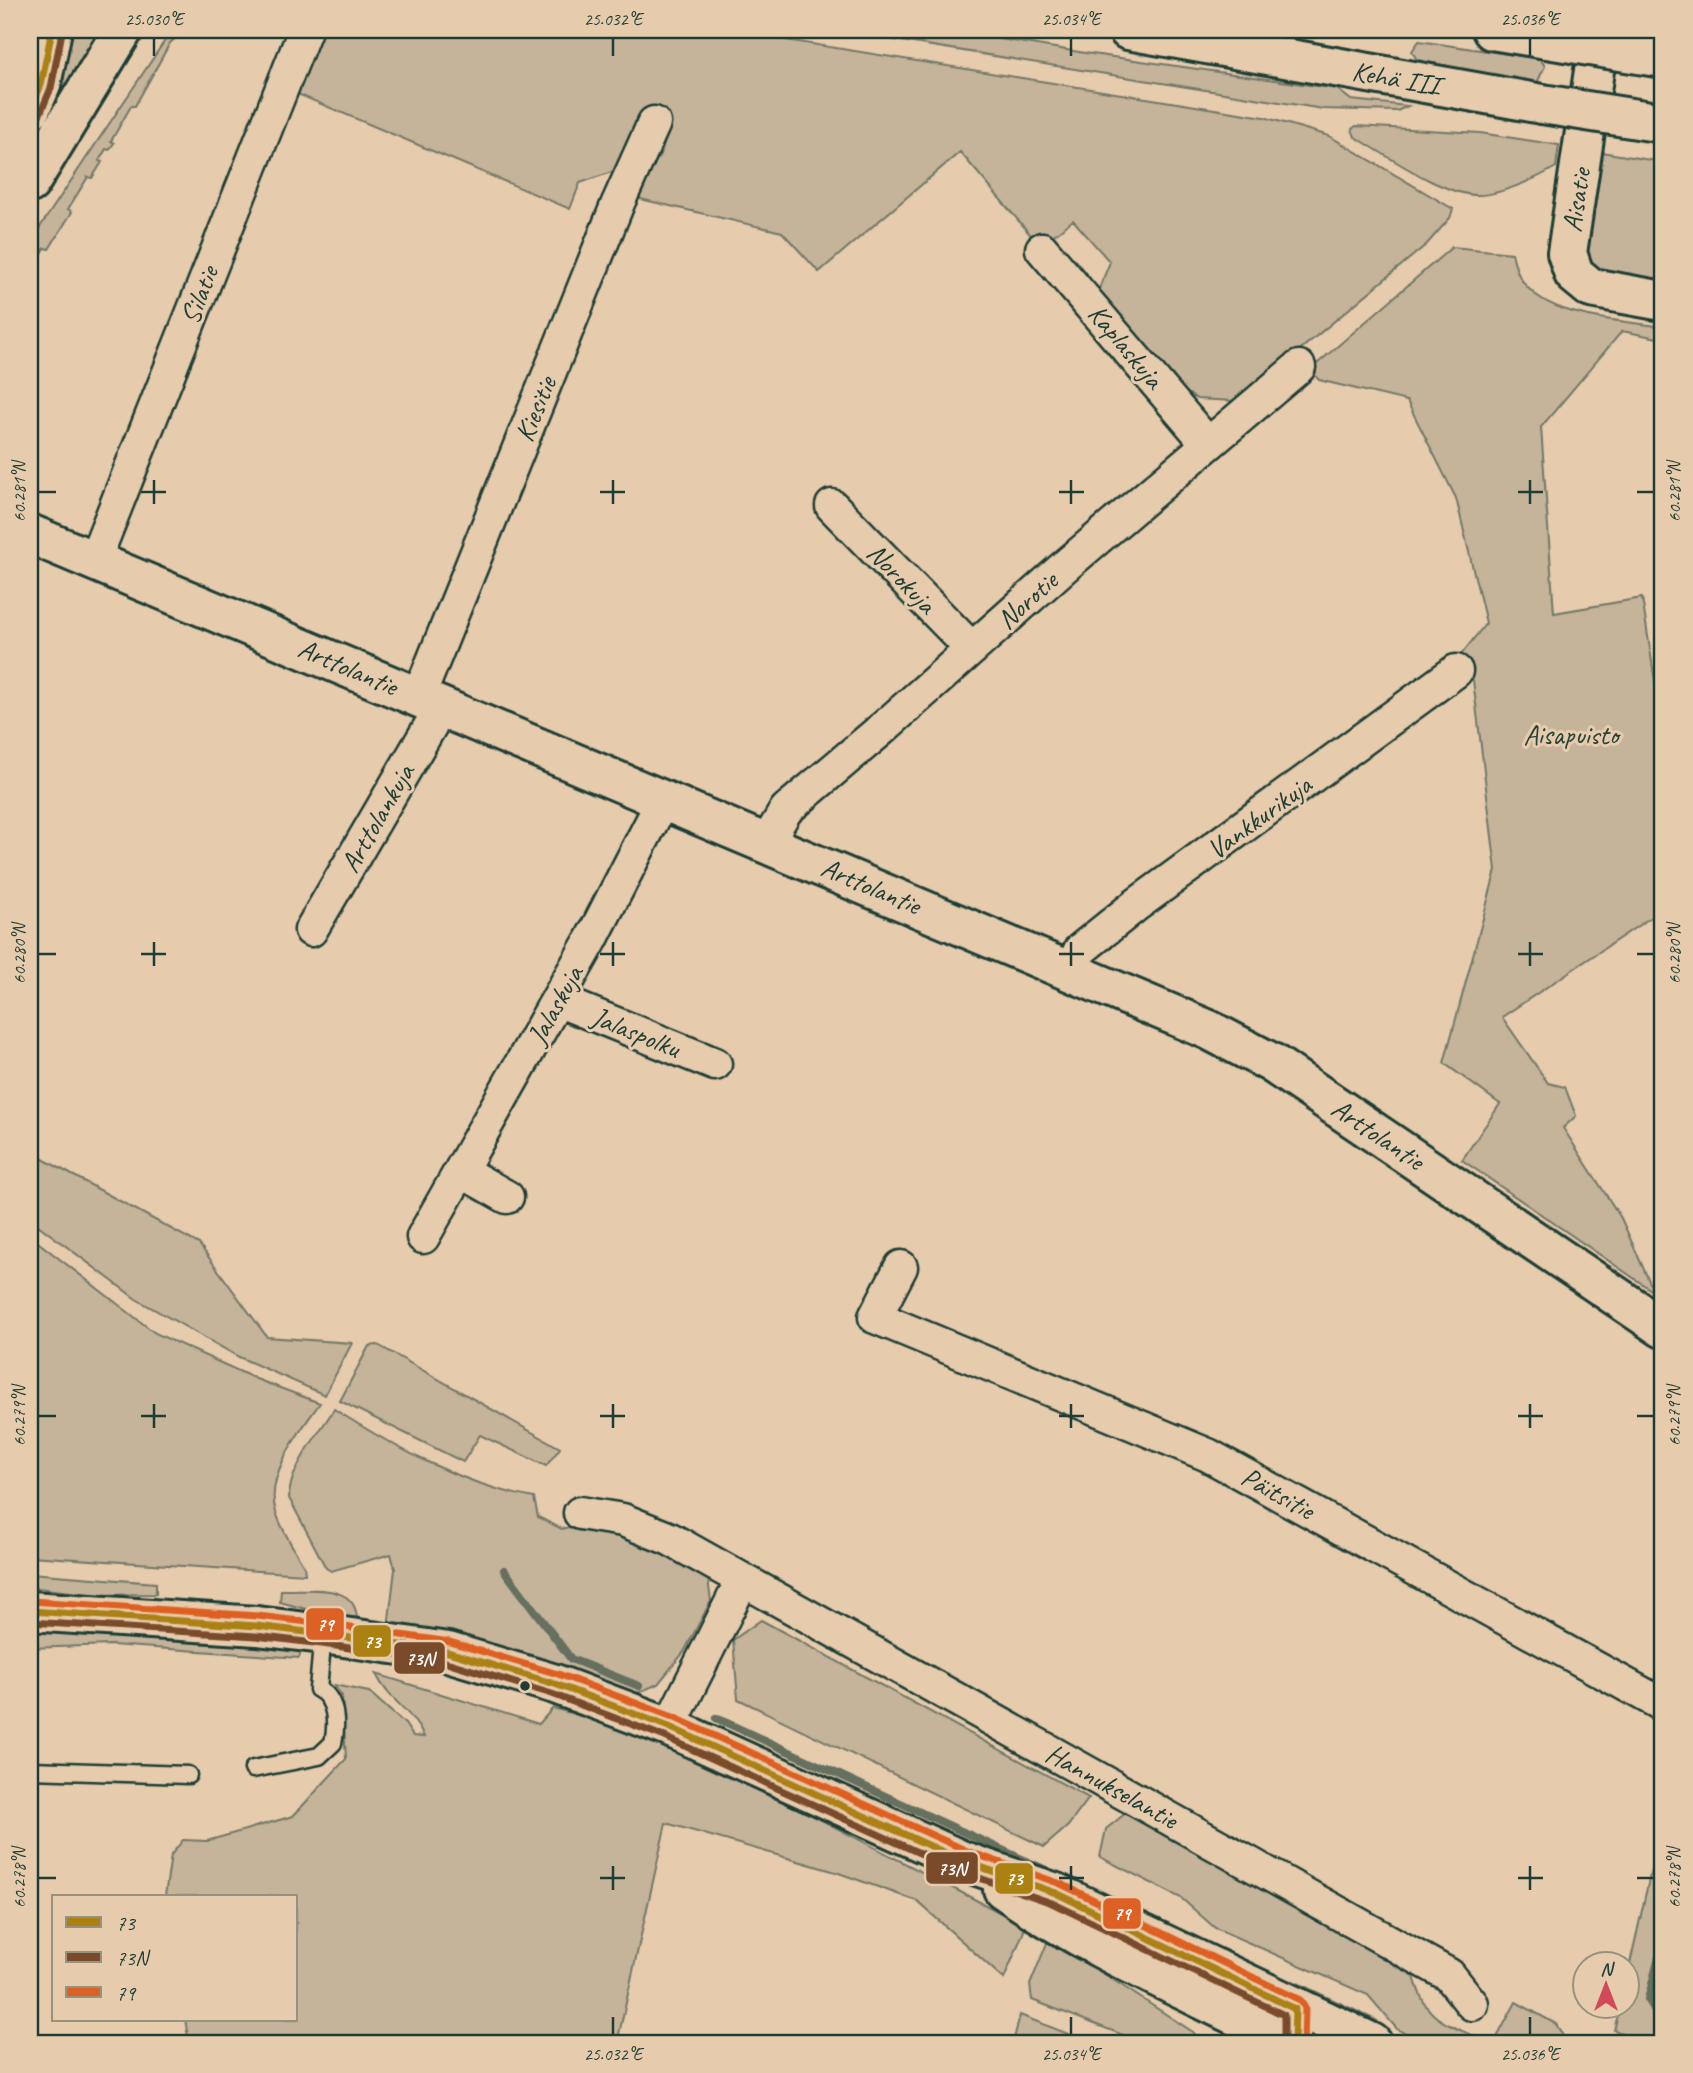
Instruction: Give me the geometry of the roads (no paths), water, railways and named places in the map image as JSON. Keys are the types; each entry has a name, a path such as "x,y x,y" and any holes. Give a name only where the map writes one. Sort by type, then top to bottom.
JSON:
{"main road":[{"path":"30,110 41,85 52,30"},
{"path":"30,183 123,30"},
{"name":"Kehä III","path":"1129,30 1663,123"},
{"path":"1492,30 1663,58"},
{"name":"Aisatie","path":"1600,30 1567,253 1574,274 1591,289 1663,301"},
{"name":"Arttolantie","path":"31,539 93,561 430,701 1209,1030 1272,1063 1663,1328"},
{"path":"32,1610 257,1626 323,1634 447,1653 555,1684 669,1727 963,1861 1044,1918 1121,1960 1281,2034 1372,2043"}],"street":[{"name":"Silatie","path":"93,561 305,30"},
{"name":"Kiesitie","path":"430,701 618,204 654,123"},
{"name":"Kaplaskuja","path":"1042,249 1208,444"},
{"name":"Norotie","path":"767,842 786,810 1299,368"},
{"name":"Norokuja","path":"832,506 972,649"},
{"name":"Vankkurikuja","path":"1071,971 1080,950 1136,905 1456,671"},
{"name":"Arttolankuja","path":"312,930 430,701"},
{"name":"Jalaskuja","path":"422,1237 557,1000 646,838 663,800"},
{"name":"Jalaspolku","path":"557,1000 715,1064"},
{"path":"461,1171 506,1197"},
{"name":"Päitsitie","path":"901,1267 871,1320 1204,1453 1663,1705"},
{"name":"Hannukselantie","path":"580,1513 647,1528 1449,1975 1472,2004"},
{"path":"669,1727 742,1581"}],"lane":[{"path":"253,1769 319,1756 333,1744 332,1703 327,1693 318,1689 323,1634"},
{"path":"30,1770 188,1775"}],"waterway":[{"path":"504,1570 571,1659 639,1686"},
{"path":"716,1718 1048,1871"},
{"path":"1663,1942 1648,1999 1663,2024"},
{"path":"1293,1984 1375,2023"}],"park label":[{"name":"Aisapuisto","path":"1571,734"}]}
